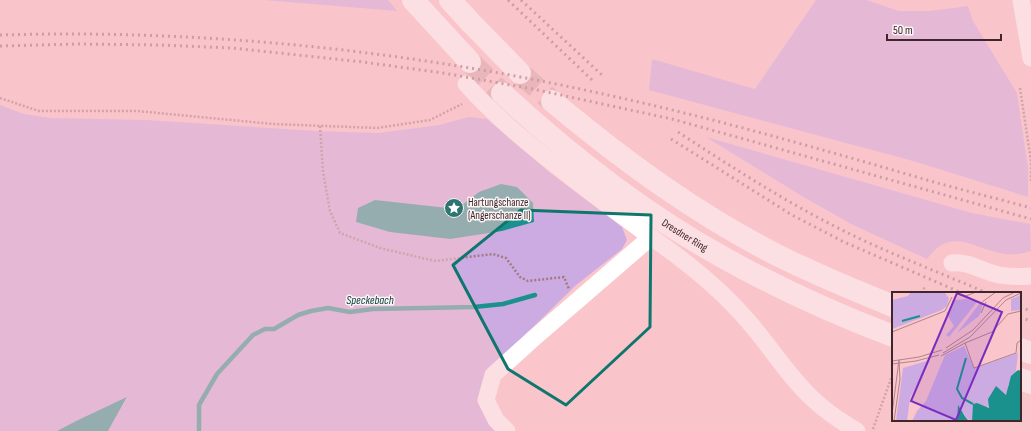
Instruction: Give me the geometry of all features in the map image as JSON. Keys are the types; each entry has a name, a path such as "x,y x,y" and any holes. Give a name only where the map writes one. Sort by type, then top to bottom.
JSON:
{"main road":[{"path":"413,0 470,62"},
{"path":"450,0 520,73"},
{"name":"Dresdner Ring","path":"502,94 581,161 648,211 687,236 773,284 809,301 892,336"},
{"path":"552,101 633,166 712,218 784,258 815,273 892,306"},
{"path":"1021,349 1031,353"},
{"path":"1021,379 1031,383"}],"street":[{"path":"1022,0 1031,58"},
{"path":"466,84 479,100 578,184 685,261 717,288 748,321 792,376 814,400 839,421 857,431"},
{"path":"506,431 496,420 486,400 493,375 651,237"},
{"path":"952,263 960,262 998,275 1012,277 1031,276"}],"path":[{"path":"1020,88 1031,161 1031,181"},
{"path":"0,98 39,111 137,111 273,124 377,128 430,120 459,105 479,100"},
{"path":"320,126 323,172 330,211 340,233 380,248 435,261 493,254 506,258 520,277 528,282 564,277 576,302"},
{"path":"922,292 925,286"},
{"path":"872,431 892,376"}],"highlighted area":[{"path":"521,210 651,215 650,327 566,405 508,369 453,265"}],"shaded area":[{"path":"263,0 388,0 397,11"},
{"path":"816,0 867,0 899,11 929,11 968,6 973,21 1017,93 1028,168 1028,197 913,161 649,90 652,59 755,89"},
{"path":"0,105 24,114 51,118 147,120 316,131 378,133 439,125 469,117 487,119 549,172 622,227 627,240 622,249 575,286 486,373 499,431 108,431 127,398 57,431 0,431"},
{"path":"706,137 972,213 1030,224 1031,251 1016,254 1004,254 970,244 953,241 936,249 927,259 853,225 805,198"}],"water":[{"path":"501,184 517,187 533,203 534,222 502,231 450,239 390,232 356,222 358,208 375,200 457,209 479,192"},
{"path":"127,397 108,431 57,431 76,421"}],"waterway":[{"name":"Speckebach","path":"199,431 199,405 217,374 253,335 265,329 274,329 298,315 328,308 350,312 373,309 474,307 503,304 535,295"}],"tunnel":[{"path":"470,62 502,93"},
{"path":"520,73 552,101"}],"railway":[{"path":"508,0 592,80"},
{"path":"521,0 603,76"},
{"path":"0,35 76,34 228,39 379,54 454,65 603,94 686,113 1031,208"},
{"path":"0,46 78,44 232,48 363,62 443,73 533,89 672,119 1031,219"},
{"path":"678,132 719,159 826,222 882,249 985,292"},
{"path":"671,139 792,215 844,242 960,292"},
{"path":"1021,307 1031,311"},
{"path":"1021,317 1031,321"}],"place":[{"name":"Hartungschanze (Angerschanze II)","path":"454,208"}]}
